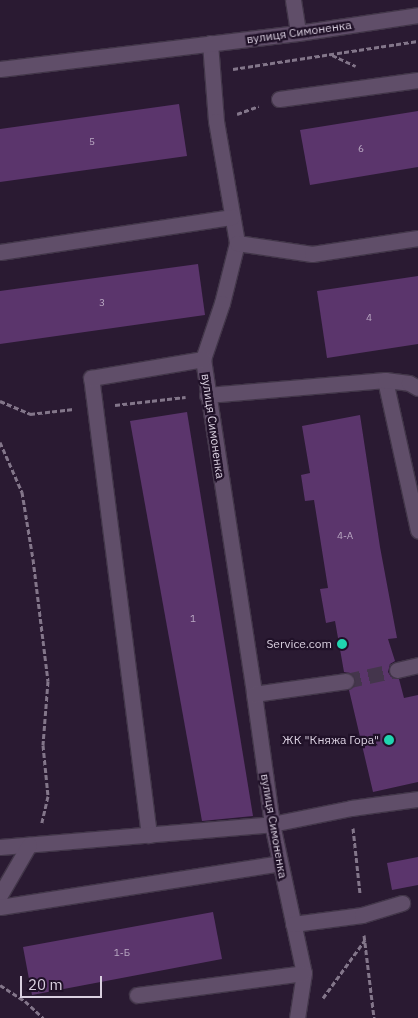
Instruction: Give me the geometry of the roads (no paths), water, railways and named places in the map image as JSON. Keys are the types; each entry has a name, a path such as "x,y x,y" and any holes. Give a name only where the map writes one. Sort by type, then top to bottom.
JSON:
{"street":[{"path":"293,0 298,33"},
{"name":"вулиця Симоненка","path":"297,1018 304,973 272,824 203,359 222,303 237,243 216,121 210,44 418,15"},
{"path":"0,69 210,44"},
{"path":"279,99 418,80"},
{"path":"0,252 232,217"},
{"path":"237,243 312,254 418,238"},
{"path":"149,835 91,378 203,359"},
{"path":"385,380 418,530"},
{"path":"207,395 385,380 409,383 418,388"},
{"path":"397,670 418,665"},
{"path":"254,694 346,681"},
{"path":"0,847 272,824 351,808 418,799"},
{"path":"0,895 29,844"},
{"path":"0,907 280,863"},
{"path":"293,924 362,915 402,903"},
{"path":"138,995 304,973"}],"tunnel":[{"path":"346,681 397,670"}],"place":[{"name":"Service.com","path":"342,644"},
{"name":"ЖК \"Княжа Гора\"","path":"389,740"}]}
